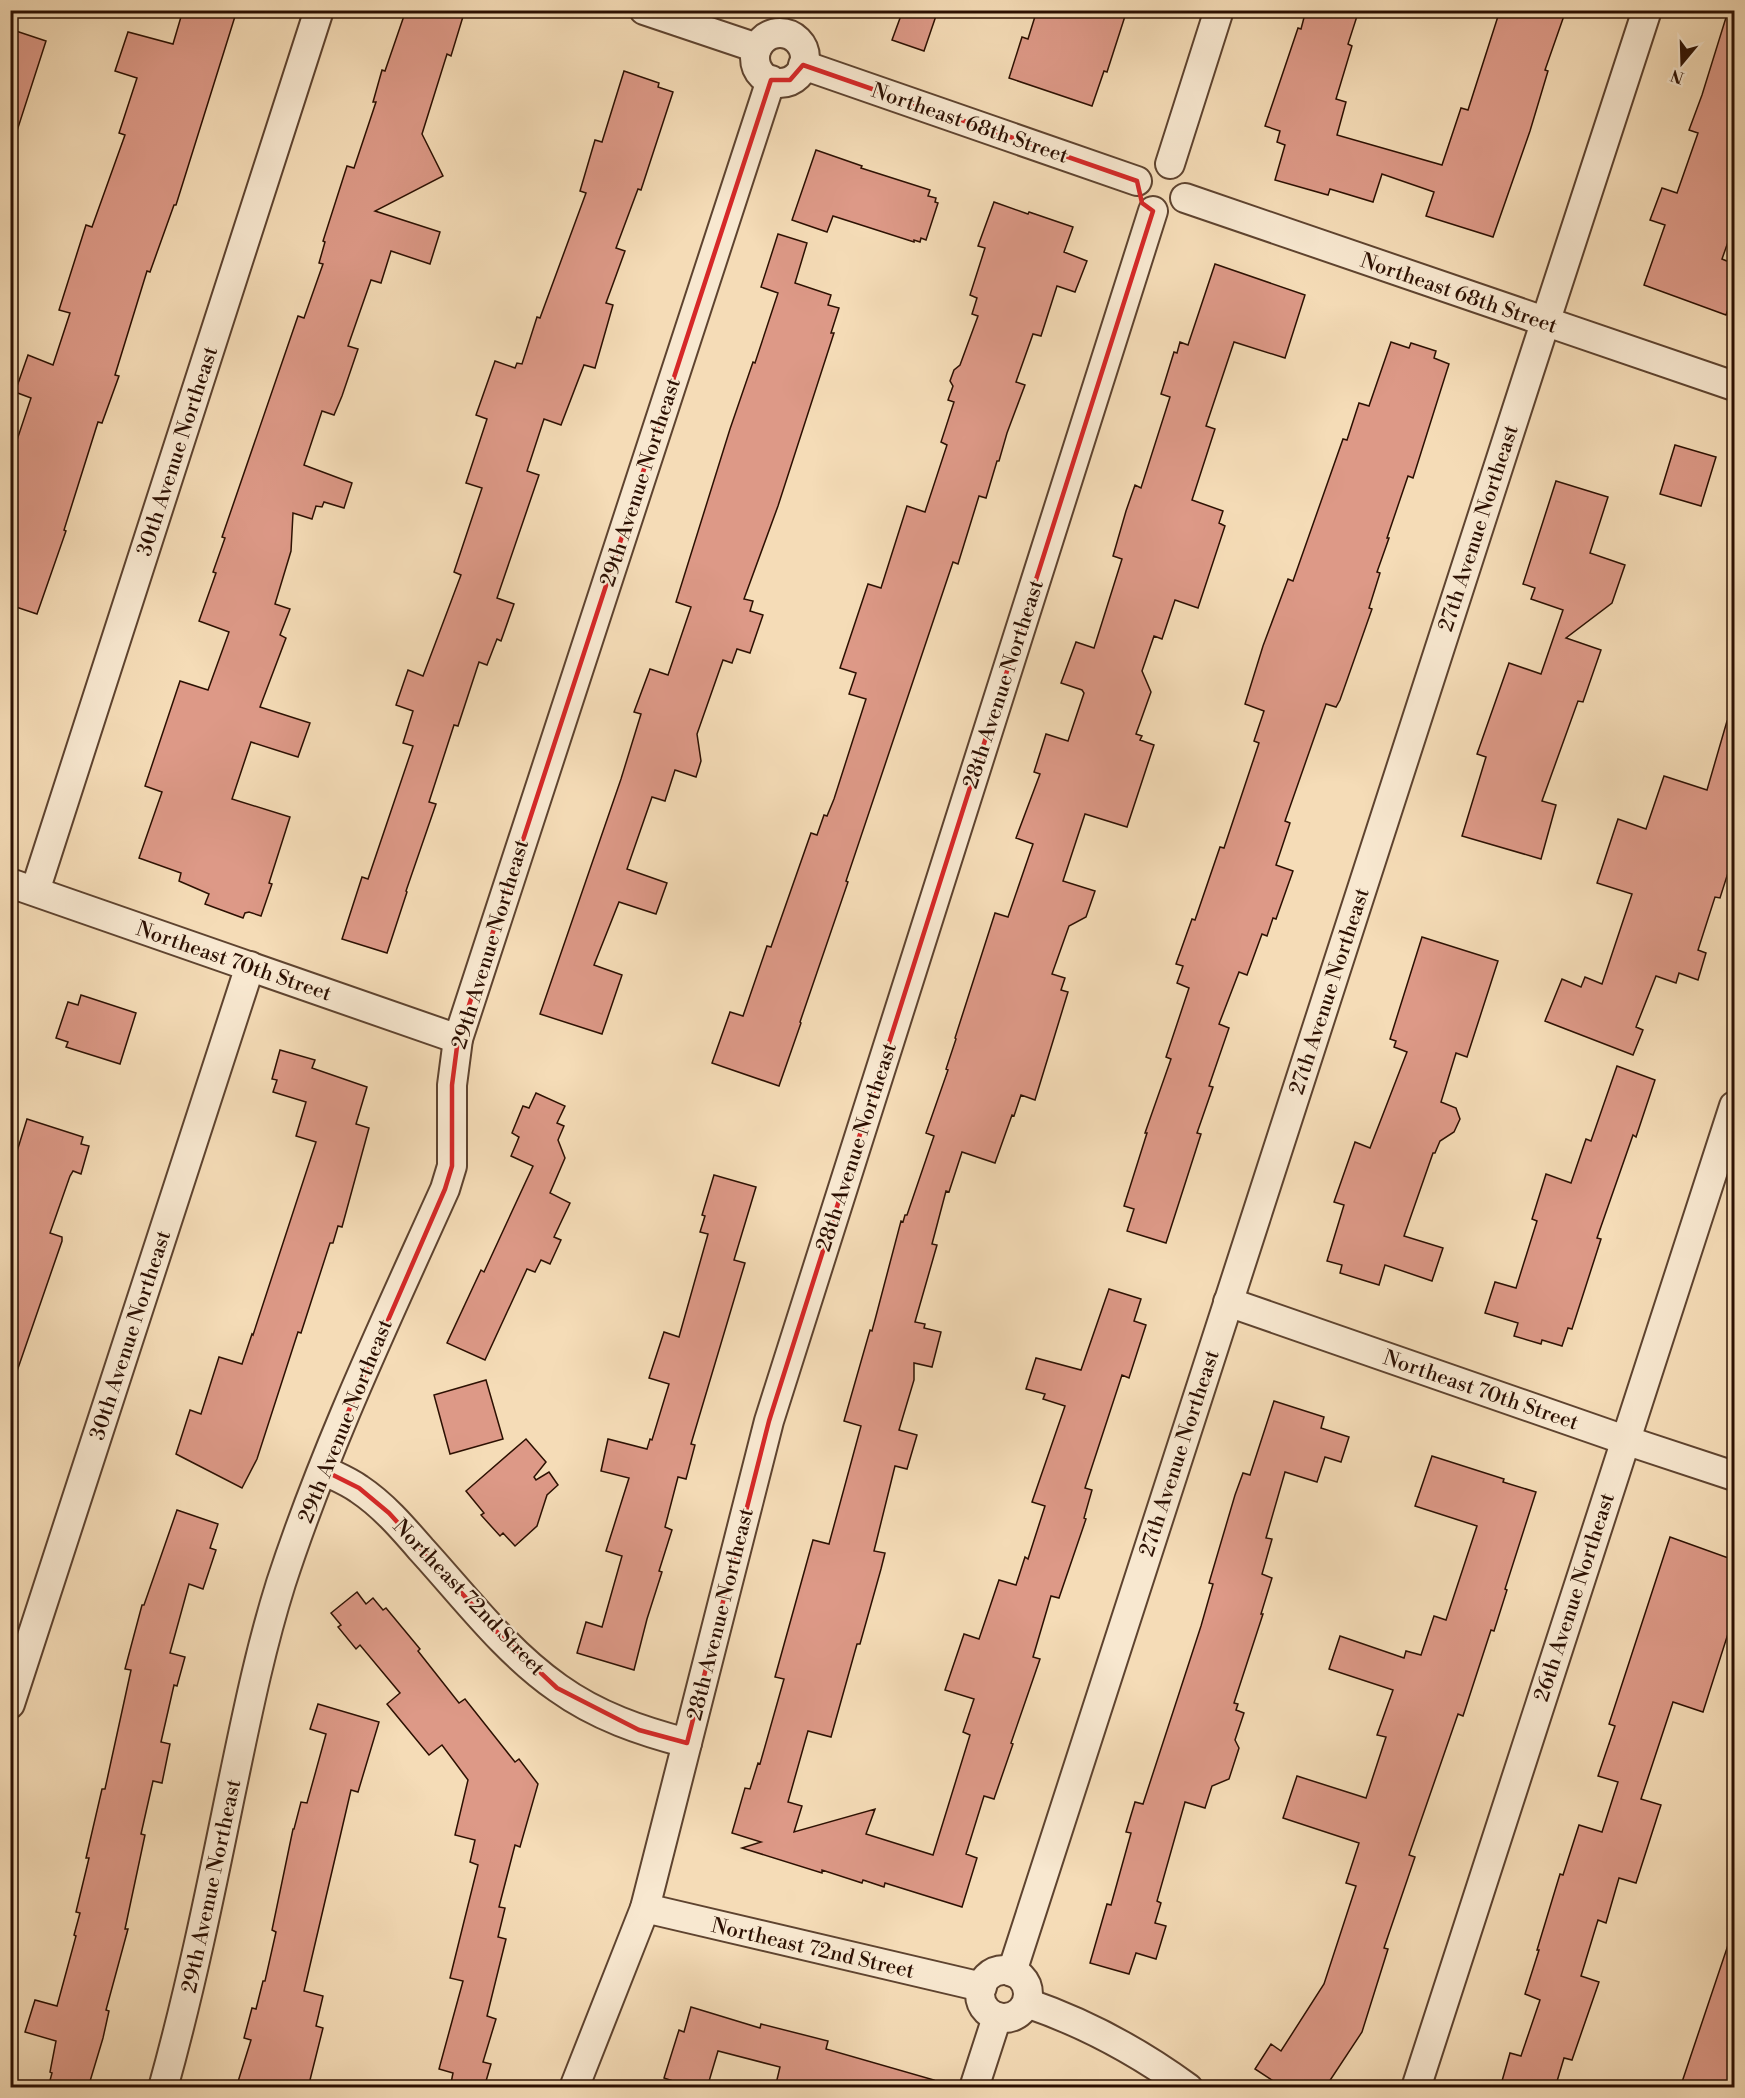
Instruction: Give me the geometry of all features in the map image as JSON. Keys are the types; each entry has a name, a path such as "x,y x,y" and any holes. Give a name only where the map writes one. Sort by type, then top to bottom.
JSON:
{"street":[{"name":"30th Avenue Northeast","path":"23,887 319,10"},
{"path":"644,10 757,48"},
{"path":"1170,164 1219,10"},
{"name":"27th Avenue Northeast","path":"1012,1972 1647,10"},
{"path":"792,22 797,40 802,46 803,65 797,75 790,80 782,82 766,78 756,65 757,48 768,36 792,22"},
{"name":"Northeast 68th Street","path":"803,65 1137,180"},
{"name":"29th Avenue Northeast","path":"163,2088 192,1979 262,1651 281,1584 323,1470 366,1365 445,1189 452,1166 452,1085 458,1039 771,80"},
{"path":"1157,162 1170,164 1179,168 1184,175 1187,183 1185,198 1174,210 1154,211 1142,203 1136,187 1137,180 1142,170 1149,165 1157,162"},
{"name":"Northeast 68th Street","path":"1185,198 1734,386"},
{"name":"28th Avenue Northeast","path":"574,2088 645,1908 769,1421 1154,211"},
{"name":"Northeast 70th Street","path":"23,887 458,1039"},
{"name":"30th Avenue Northeast","path":"10,1704 250,966"},
{"name":"26th Avenue Northeast","path":"1416,2088 1734,1106"},
{"name":"Northeast 70th Street","path":"1228,1302 1734,1476"},
{"name":"Northeast 72nd Street","path":"323,1470 359,1488 389,1513 497,1632 524,1660 557,1688 597,1712 639,1730 687,1743"},
{"name":"Northeast 72nd Street","path":"645,1908 982,1987"},
{"path":"1002,1970 1012,1972 1027,1985 1027,2003 1020,2013 1013,2017 997,2017 984,2007 981,2000 982,1987 988,1977 995,1972 1002,1970"},
{"path":"1027,2003 1076,2021 1122,2045 1188,2088"},
{"path":"974,2088 997,2017"}],"highlighted area":[{"path":"803,65 1137,181 1142,203 1153,211 769,1421 687,1743 639,1730 557,1688 497,1632 389,1513 359,1488 323,1470 445,1189 452,1166 452,1085 458,1039 771,80 790,80"}],"building":[{"path":"183,10 237,10 176,205 174,205 150,272 147,271 115,375 119,376 102,423 98,422 64,530 66,531 37,614 10,605 10,461 31,398 15,392 28,355 53,365 70,313 59,310 86,225 92,227 125,135 119,133 137,78 115,71 128,32 173,44"},
{"path":"406,10 465,10 451,56 447,54 422,134 443,176 375,211 440,232 430,264 391,251 381,283 371,280 348,346 358,349 342,396 334,415 322,411 304,465 352,483 344,508 324,502 322,507 316,506 312,519 293,513 291,551 275,604 290,609 280,635 286,638 260,707 310,723 298,757 251,742 232,799 290,817 261,916 249,912 245,913 243,918 205,904 209,894 179,881 181,873 139,858 162,792 145,786 180,681 208,690 229,632 199,621 216,573 213,572 225,538 222,537 298,316 304,318 323,264 319,263 325,242 323,241 347,166 354,168 376,102 373,102 382,70 385,71"},
{"path":"903,10 938,10 924,51 892,40"},
{"path":"1037,10 1127,10 1107,72 1104,71 1092,106 1009,78 1022,37 1028,39"},
{"path":"1306,10 1359,10 1348,44 1352,46 1336,99 1346,102 1337,135 1442,165 1461,108 1468,110 1500,10 1566,10 1545,70 1548,71 1530,131 1493,237 1426,216 1434,192 1382,174 1373,202 1330,189 1328,195 1275,180 1285,145 1277,142 1280,131 1265,126"},
{"path":"1728,11 1734,12 1734,225 1722,259 1734,264 1734,292 1726,315 1644,285 1665,225 1650,220 1662,188 1677,193 1698,133 1689,130"},
{"path":"10,29 46,41 16,134 10,133"},
{"path":"624,71 659,83 658,87 673,92 641,190 638,189 616,248 625,251 606,303 613,305 595,368 584,365 561,425 544,419 527,471 539,475 497,598 514,604 501,641 497,639 487,665 479,662 458,726 454,725 429,802 436,804 387,953 342,939 362,877 368,879 413,746 403,743 413,711 396,705 408,670 423,676 461,575 454,572 482,488 466,483 487,419 476,415 495,361 515,368 517,363 522,364 537,317 540,318 586,193 580,191 595,140 602,142"},
{"path":"816,150 862,166 861,168 930,190 928,196 936,198 935,202 938,203 926,240 921,238 920,242 914,240 914,242 833,216 827,232 792,220"},
{"path":"994,202 1073,227 1064,252 1087,261 1075,292 1057,286 1041,336 1033,334 1016,382 1025,385 986,498 979,496 958,564 953,562 779,1086 712,1063 730,1012 743,1016 767,946 771,947 811,833 817,835 824,815 827,816 834,799 866,699 849,694 856,673 840,668 868,584 881,588 907,506 925,512 947,445 941,442 954,402 948,400 953,386 950,381 954,370 960,365 978,316 972,314 977,298 970,295 985,248 978,246"},
{"path":"778,234 807,243 795,283 831,295 828,305 839,308 831,333 834,333 778,506 744,599 753,601 750,611 763,615 750,653 737,649 732,663 723,660 697,734 701,761 696,777 675,770 665,801 652,797 627,869 667,883 656,914 619,902 594,965 622,975 602,1034 540,1014 621,779 641,714 634,712 650,669 668,675 691,607 676,602 730,429 778,293 761,287"},
{"path":"1215,264 1305,295 1285,358 1234,342 1206,426 1215,429 1192,500 1223,511 1219,523 1225,526 1198,608 1175,600 1162,639 1154,636 1142,671 1151,692 1136,734 1142,736 1140,740 1154,745 1127,827 1085,814 1063,881 1095,891 1086,917 1069,926 1052,974 1065,978 1061,990 1068,992 1035,1100 1021,1095 995,1163 962,1152 949,1192 946,1191 932,1244 937,1245 915,1322 925,1324 924,1328 941,1332 932,1367 914,1363 914,1380 899,1430 917,1435 907,1469 895,1466 874,1551 885,1553 831,1737 808,1731 788,1802 802,1806 794,1832 875,1809 866,1834 933,1855 970,1735 963,1732 974,1699 945,1690 964,1634 979,1639 999,1580 1016,1585 1025,1557 1028,1559 1045,1506 1032,1502 1065,1406 1043,1399 1045,1394 1026,1389 1036,1358 1081,1370 1109,1289 1141,1299 1134,1321 1146,1325 1129,1378 1122,1375 1085,1488 1092,1490 1084,1518 1086,1519 1059,1598 1051,1596 1033,1657 1040,1659 1011,1743 1013,1744 994,1799 984,1796 966,1854 977,1858 962,1907 885,1883 884,1887 863,1880 862,1883 822,1870 822,1873 742,1848 761,1842 732,1833 745,1788 750,1789 758,1763 760,1764 784,1679 775,1677 813,1540 829,1544 861,1426 844,1421 870,1330 872,1331 901,1221 903,1222 907,1215 934,1136 926,1133 948,1070 946,1069 955,1038 995,913 1008,917 1033,844 1016,838 1040,774 1034,772 1046,734 1068,741 1084,693 1082,690 1061,683 1076,642 1094,648 1122,559 1113,556 1126,511 1135,485 1141,488 1170,397 1161,394 1174,352 1177,353 1180,342 1188,345"},
{"path":"1391,342 1409,348 1411,343 1436,351 1434,358 1449,364 1413,478 1408,476 1387,538 1389,538 1377,572 1380,573 1369,608 1372,609 1340,700 1336,707 1326,704 1285,821 1290,823 1276,865 1293,871 1276,919 1273,918 1267,936 1262,934 1247,975 1239,972 1219,1024 1229,1028 1209,1086 1213,1087 1197,1133 1201,1134 1166,1243 1127,1231 1134,1209 1124,1206 1147,1133 1145,1133 1171,1059 1166,1057 1189,988 1177,983 1183,966 1176,964 1192,919 1195,920 1220,847 1224,848 1259,743 1254,741 1264,711 1245,704 1263,646 1288,579 1293,581 1343,439 1347,440 1359,403 1369,406"},
{"path":"1675,445 1716,457 1701,506 1660,494"},
{"path":"1556,481 1608,497 1590,553 1625,565 1612,603 1566,638 1601,650 1583,702 1578,701 1542,801 1556,805 1541,859 1462,836 1486,757 1477,754 1509,663 1541,674 1563,610 1531,599 1535,588 1523,584"},
{"path":"1727,721 1734,722 1734,854 1720,898 1715,897 1698,950 1706,953 1698,980 1679,973 1676,983 1656,976 1636,1027 1643,1030 1633,1055 1545,1021 1562,979 1581,987 1585,977 1602,984 1632,894 1597,883 1618,819 1646,829 1664,776 1707,790"},
{"path":"1422,937 1498,961 1467,1057 1456,1053 1441,1102 1456,1108 1460,1119 1454,1132 1440,1141 1433,1153 1404,1236 1443,1248 1432,1281 1385,1265 1379,1285 1340,1273 1342,1265 1327,1261 1344,1205 1334,1202 1355,1142 1370,1148 1407,1052 1394,1047 1396,1041 1390,1039"},
{"path":"81,995 136,1013 120,1064 66,1047 68,1042 56,1038 68,1002 78,1005"},
{"path":"280,1050 315,1060 312,1068 367,1087 356,1124 369,1128 342,1227 338,1226 333,1243 330,1243 301,1333 298,1332 257,1459 242,1488 176,1454 190,1410 201,1414 219,1357 242,1364 316,1142 296,1136 306,1102 273,1092 277,1080 272,1079"},
{"path":"1617,1066 1655,1080 1636,1137 1633,1135 1597,1238 1601,1239 1572,1329 1568,1328 1562,1346 1542,1340 1541,1344 1514,1336 1518,1323 1485,1313 1495,1282 1516,1288 1537,1221 1532,1219 1546,1174 1571,1183 1586,1139 1591,1141"},
{"path":"536,1093 565,1106 557,1123 564,1126 558,1140 565,1158 550,1193 570,1203 554,1237 561,1240 550,1264 541,1260 535,1272 527,1269 485,1360 447,1343 481,1270 484,1272 533,1166 511,1156 519,1137 512,1133 523,1106 529,1108"},
{"path":"27,1119 83,1137 81,1144 89,1146 81,1174 73,1171 70,1176 50,1233 62,1237 62,1241 15,1377 10,1377 10,1174"},
{"path":"714,1175 756,1187 734,1260 745,1263 691,1444 695,1445 686,1479 678,1477 665,1527 672,1530 659,1571 662,1572 634,1670 577,1653 586,1622 602,1627 622,1556 606,1551 629,1478 601,1471 608,1439 647,1449 650,1439 652,1440 669,1384 649,1378 664,1332 679,1337 708,1234 700,1232 705,1216 702,1215"},
{"path":"486,1380 503,1439 450,1454 434,1395"},
{"path":"1274,1401 1324,1417 1321,1428 1349,1437 1341,1462 1325,1457 1317,1482 1285,1472 1266,1538 1272,1539 1262,1574 1272,1578 1261,1614 1263,1614 1234,1703 1238,1704 1236,1710 1244,1713 1235,1740 1239,1748 1229,1779 1212,1786 1205,1808 1185,1802 1157,1901 1161,1903 1155,1923 1166,1926 1156,1959 1136,1953 1129,1974 1090,1963 1107,1904 1111,1905 1131,1833 1126,1832 1135,1802 1143,1804 1201,1626 1213,1584 1209,1583 1235,1495 1243,1473 1250,1475"},
{"path":"526,1439 546,1462 534,1477 536,1480 549,1472 558,1485 547,1495 537,1526 515,1546 503,1533 500,1536 481,1515 484,1513 466,1491"},
{"path":"1432,1456 1504,1479 1503,1482 1536,1492 1494,1631 1491,1630 1463,1716 1458,1714 1409,1855 1415,1857 1384,1948 1388,1949 1362,2032 1325,2088 1284,2088 1255,2069 1271,2044 1281,2051 1324,1984 1356,1886 1346,1883 1359,1843 1283,1818 1297,1776 1366,1798 1386,1737 1377,1735 1393,1690 1329,1669 1340,1636 1404,1658 1406,1651 1421,1655 1434,1616 1446,1620 1477,1526 1415,1506"},
{"path":"177,1510 218,1524 210,1548 216,1550 203,1589 189,1584 170,1653 185,1657 177,1686 174,1685 161,1742 170,1744 162,1783 153,1781 141,1834 145,1835 125,1929 128,1929 106,2010 109,2011 103,2038 88,2088 48,2088 56,2041 25,2032 35,2000 57,2006 76,1936 74,1935 80,1913 76,1912 89,1858 86,1858 102,1789 105,1789 131,1670 125,1669 142,1605 144,1605"},
{"path":"1670,1537 1734,1560 1734,1615 1703,1712 1673,1702 1641,1799 1661,1805 1636,1883 1619,1878 1606,1923 1598,1920 1581,1976 1599,1982 1572,2060 1564,2058 1555,2088 1500,2088 1510,2053 1521,2056 1540,2000 1525,1994 1560,1874 1563,1875 1579,1825 1602,1832 1618,1782 1598,1776 1615,1726 1609,1724"},
{"path":"357,1592 366,1604 373,1598 383,1610 386,1608 420,1649 418,1651 459,1703 465,1699 515,1762 519,1759 538,1784 520,1847 515,1845 499,1907 505,1908 498,1937 506,1939 487,2016 496,2019 483,2062 491,2064 484,2088 468,2088 451,2083 453,2073 439,2069 463,1981 450,1978 478,1865 470,1862 475,1840 455,1835 468,1780 442,1745 429,1755 387,1704 400,1693 360,1645 356,1649 338,1627 341,1625 331,1613"},
{"path":"318,1704 379,1722 358,1792 351,1790 304,1991 323,1996 316,2026 323,2028 308,2088 236,2088 251,2040 244,2038 252,2008 256,2009 263,1981 265,1981 276,1932 272,1930 293,1829 301,1802 307,1803 326,1734 310,1729"},
{"path":"1729,1942 1734,1943 1734,2088 1680,2088"},
{"path":"691,2007 760,2028 761,2024 828,2041 826,2049 934,2080 933,2088 775,2088 780,2067 718,2051 707,2088 675,2088 676,2082 664,2078 679,2030 684,2032"}]}
